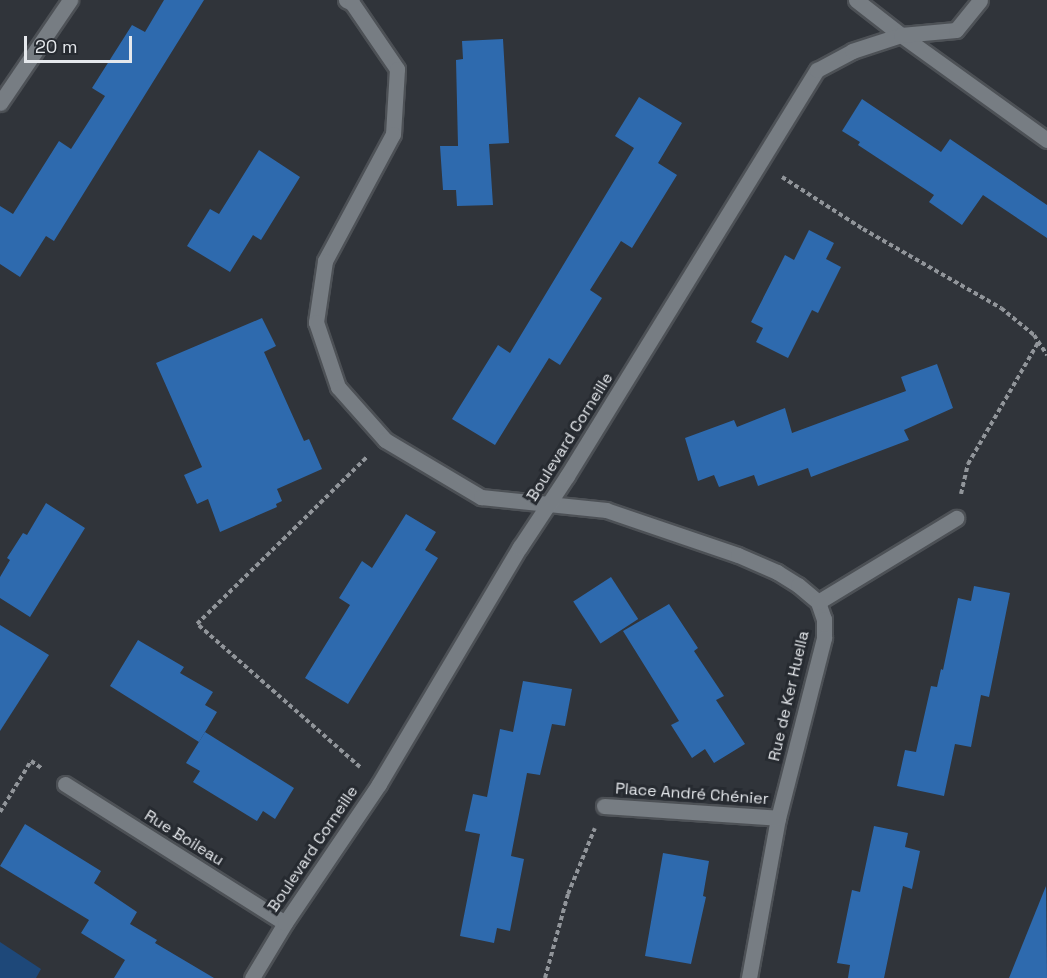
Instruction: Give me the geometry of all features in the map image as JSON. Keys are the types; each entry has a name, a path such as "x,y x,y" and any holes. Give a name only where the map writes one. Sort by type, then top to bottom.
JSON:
{"street":[{"path":"0,103 70,0"},
{"path":"346,0 352,3 397,69 393,134 325,261 316,322 338,387 385,440 481,497 606,510 692,538 777,572 798,585 818,602 956,518"},
{"path":"856,0 1047,140"},
{"name":"Boulevard Corneille","path":"252,978 285,923 379,784 514,556 549,505 817,70 852,51 901,35 956,30 980,0"},
{"name":"Rue de Ker Huella","path":"749,978 778,818 824,638 824,619 818,602"},
{"name":"Rue Boileau","path":"65,784 285,923"},
{"name":"Place André Chénier","path":"604,806 778,818"}],"path":[{"path":"761,163 863,229 1001,308 1035,335 1047,355"},
{"path":"956,518 968,464 1039,342"},
{"path":"379,784 197,624 385,440"},
{"path":"0,812 31,761 65,784"},
{"path":"545,978 568,894 604,806"}],"shaded area":[{"path":"0,942 41,969 36,978 0,978"}],"building":[{"path":"164,0 204,0 54,241 46,236 20,277 0,264 0,206 13,214 59,141 71,149 105,96 92,88 132,25 145,32"},
{"path":"503,39 509,143 489,144 493,205 457,206 456,190 443,190 440,146 458,146 456,60 463,59 462,41"},
{"path":"639,97 682,123 658,163 677,175 632,248 621,241 590,290 602,298 560,365 549,358 495,445 452,419 498,345 510,353 634,148 615,136"},
{"path":"862,99 941,152 950,139 1047,205 1047,238 983,195 962,225 929,202 934,195 858,145 860,142 842,131"},
{"path":"259,150 300,177 261,240 253,235 230,272 187,246 210,209 219,214"},
{"path":"809,230 834,243 826,259 841,267 818,313 812,310 788,358 756,342 763,328 751,322 785,255 794,260"},
{"path":"262,318 276,346 264,352 304,441 309,439 322,469 277,489 282,501 276,504 277,507 220,532 208,499 197,504 184,475 202,467 156,363"},
{"path":"937,364 953,408 904,430 909,440 811,477 808,468 758,486 754,475 719,487 714,475 698,481 685,438 734,420 737,427 785,408 792,433 906,391 901,377"},
{"path":"46,503 85,528 30,617 0,598 0,577 10,560 7,558 23,533 27,535"},
{"path":"406,514 436,532 425,550 438,558 348,704 305,678 350,605 339,598 362,561 372,568"},
{"path":"611,577 638,619 600,643 573,602"},
{"path":"974,586 1010,593 989,697 981,695 971,747 955,744 944,796 897,786 905,750 916,752 931,686 937,687 941,669 943,670 958,598 971,601"},
{"path":"669,604 698,648 694,651 724,696 716,700 745,744 714,763 705,749 692,758 671,725 679,721 623,631"},
{"path":"0,625 49,655 0,731"},
{"path":"138,640 184,667 180,673 213,692 205,705 217,712 199,742 110,686"},
{"path":"523,681 572,689 565,726 552,724 540,775 527,773 511,856 524,859 510,931 497,928 494,943 460,936 480,834 465,831 473,794 487,797 500,729 513,732"},
{"path":"205,732 294,788 275,819 263,811 257,821 193,782 200,771 186,763"},
{"path":"25,824 101,871 94,883 137,912 130,924 157,940 155,943 214,978 114,978 125,960 81,933 89,920 0,866"},
{"path":"874,826 908,833 905,847 920,851 912,889 903,886 884,978 848,978 850,965 837,963 852,890 860,892"},
{"path":"663,853 709,861 703,896 706,897 691,964 645,956"},
{"path":"1046,886 1047,978 1009,978"}]}
